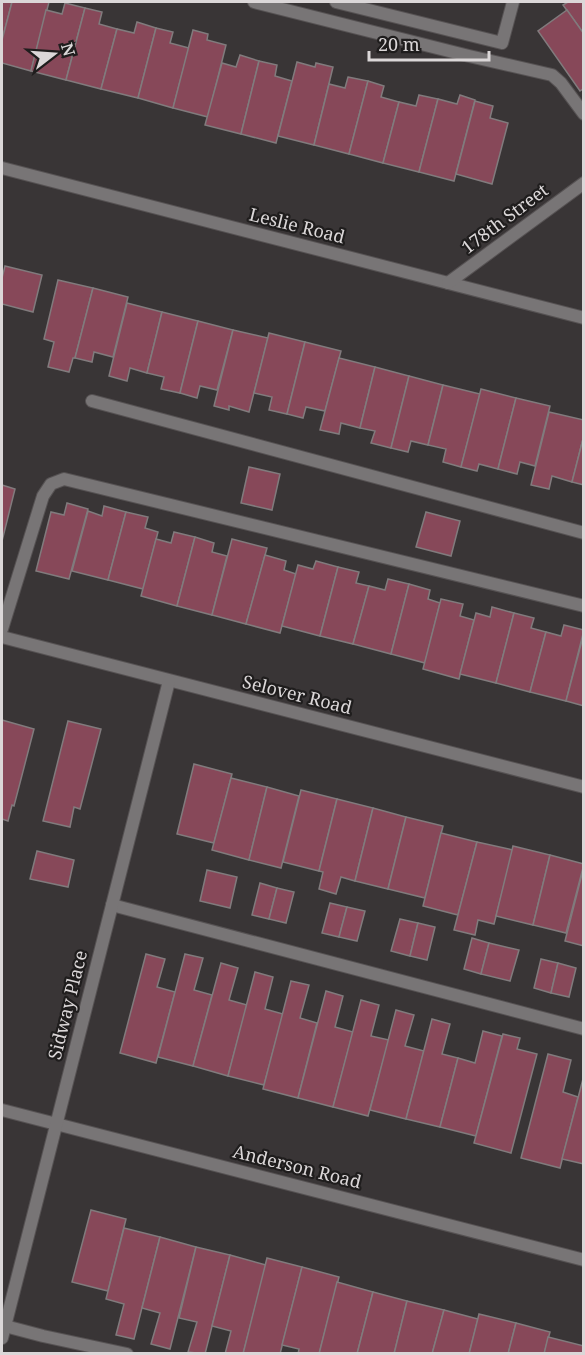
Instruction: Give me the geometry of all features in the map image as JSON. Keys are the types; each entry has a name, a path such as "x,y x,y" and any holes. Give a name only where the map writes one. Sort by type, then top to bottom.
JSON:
{"street":[{"path":"254,2 552,75 584,114"},
{"path":"336,2 502,43 513,2"},
{"name":"Leslie Road","path":"2,168 584,318"},
{"name":"178th Street","path":"448,283 584,183"},
{"path":"92,401 584,533"},
{"path":"2,630 43,496 51,484 64,479 584,606"},
{"name":"Selover Road","path":"2,637 584,787"},
{"name":"Sidway Place","path":"3,1332 169,681"},
{"path":"112,905 584,1029"},
{"name":"Anderson Road","path":"2,1110 584,1260"},
{"path":"3,1332 43,1336 127,1353"}],"building":[{"path":"2,2 12,2 2,40"},
{"path":"12,2 49,2 31,71 2,63 2,40"},
{"path":"568,2 584,2 584,34 563,5"},
{"path":"65,3 85,8 66,80 31,71 46,10 62,14"},
{"path":"85,8 102,12 99,24 117,29 101,89 66,80"},
{"path":"567,10 584,34 584,88 580,91 538,31"},
{"path":"137,22 156,28 138,98 101,89 117,29 134,33"},
{"path":"156,28 173,32 170,43 189,48 173,108 138,98"},
{"path":"193,30 208,34 207,40 226,45 208,117 173,108"},
{"path":"240,55 259,61 241,134 205,125 222,63 236,67"},
{"path":"259,61 277,65 275,76 292,81 276,143 241,134"},
{"path":"297,62 315,67 316,63 333,67 314,145 278,136"},
{"path":"348,77 368,81 349,154 314,145 329,84 345,88"},
{"path":"368,81 384,86 381,97 399,102 383,163 349,154"},
{"path":"419,95 438,99 419,172 383,163 399,102 416,106"},
{"path":"460,95 475,100 454,181 419,172 438,99 457,104"},
{"path":"475,101 493,106 490,118 508,123 492,184 456,174"},
{"path":"5,266 42,275 33,312 2,304 2,278"},
{"path":"58,280 93,288 75,358 73,358 69,372 48,367 54,342 44,339"},
{"path":"93,288 128,297 113,357 94,352 92,362 75,358"},
{"path":"127,303 162,312 147,373 130,368 127,381 109,376"},
{"path":"162,312 198,321 180,393 161,389 164,377 147,373"},
{"path":"198,321 233,330 217,390 200,386 197,398 180,393"},
{"path":"233,330 268,338 249,412 229,406 229,410 214,406"},
{"path":"269,333 305,342 287,414 269,410 272,397 254,393"},
{"path":"305,342 341,351 325,411 306,407 303,418 287,414"},
{"path":"339,358 375,367 360,428 341,423 339,434 320,430"},
{"path":"375,367 409,376 391,448 371,443 375,431 360,428"},
{"path":"409,376 443,385 428,445 411,441 408,452 391,448"},
{"path":"443,385 480,394 461,467 443,462 446,449 428,445"},
{"path":"481,389 516,398 498,469 479,464 477,471 461,467"},
{"path":"516,398 550,406 535,466 520,462 517,474 498,469"},
{"path":"549,412 584,420 584,435 572,482 552,476 549,489 531,485"},
{"path":"584,435 584,485 572,482"},
{"path":"249,467 280,474 272,510 241,503"},
{"path":"2,485 15,489 2,541"},
{"path":"67,503 88,509 69,579 36,571 51,512 64,515"},
{"path":"104,506 126,512 108,580 72,571 88,511 102,516"},
{"path":"126,512 148,517 145,528 158,532 143,589 108,580"},
{"path":"426,512 460,521 451,556 416,547"},
{"path":"174,532 195,537 177,606 141,596 156,539 171,543"},
{"path":"195,537 214,543 212,552 227,556 212,615 177,606"},
{"path":"232,539 267,548 246,624 212,615"},
{"path":"265,555 286,561 284,570 296,574 280,633 246,624"},
{"path":"316,561 338,567 320,636 282,626 298,565 313,569"},
{"path":"338,567 359,572 356,583 369,586 353,644 320,636"},
{"path":"388,579 409,584 391,654 353,644 369,586 385,590"},
{"path":"409,584 430,590 428,599 440,603 425,663 391,654"},
{"path":"441,599 463,604 460,616 474,620 459,679 423,669"},
{"path":"492,607 514,613 496,683 460,674 476,613 490,617"},
{"path":"514,613 534,618 531,628 546,632 530,692 496,683"},
{"path":"564,625 584,630 566,701 530,692 546,632 561,636"},
{"path":"584,633 584,706 566,701"},
{"path":"2,720 34,729 8,821 2,819"},
{"path":"68,721 101,729 80,809 74,807 70,827 43,821"},
{"path":"194,764 232,774 214,843 177,834"},
{"path":"231,778 267,787 249,860 212,850"},
{"path":"267,787 299,796 281,868 249,860"},
{"path":"301,790 337,799 319,871 283,862"},
{"path":"337,799 373,808 355,881 341,877 336,894 319,889 323,872 319,871"},
{"path":"373,808 406,817 388,889 355,881"},
{"path":"406,817 443,826 425,898 388,889"},
{"path":"441,833 477,842 458,915 423,906"},
{"path":"477,842 513,850 494,924 478,920 475,935 454,930"},
{"path":"513,846 550,855 533,925 496,916"},
{"path":"37,851 74,860 68,887 30,879"},
{"path":"550,855 584,864 566,933 533,925"},
{"path":"207,870 237,877 230,908 200,901"},
{"path":"584,870 584,946 565,941"},
{"path":"260,883 277,888 269,919 252,915"},
{"path":"277,888 294,892 286,923 269,919"},
{"path":"330,903 347,907 339,937 322,933"},
{"path":"347,907 365,911 357,941 339,937"},
{"path":"400,919 418,923 410,956 391,951"},
{"path":"418,923 435,927 427,960 410,956"},
{"path":"472,938 489,943 481,974 464,969"},
{"path":"489,943 519,950 510,981 481,974"},
{"path":"146,954 165,959 157,987 175,992 156,1063 120,1053"},
{"path":"185,954 203,958 194,990 212,995 193,1066 158,1057"},
{"path":"541,959 558,963 551,993 534,988"},
{"path":"221,963 238,968 229,1000 247,1005 228,1076 193,1066"},
{"path":"558,963 576,968 569,997 551,993"},
{"path":"255,972 273,977 265,1009 283,1014 264,1085 228,1076"},
{"path":"291,981 309,985 300,1018 317,1023 298,1098 263,1089"},
{"path":"326,991 343,996 335,1027 353,1032 333,1107 298,1098"},
{"path":"361,1000 379,1005 371,1036 389,1040 368,1116 333,1107"},
{"path":"396,1010 414,1015 405,1046 424,1051 406,1119 370,1110"},
{"path":"432,1019 450,1024 442,1054 458,1058 440,1127 406,1119"},
{"path":"483,1031 502,1036 476,1136 440,1127 458,1058 475,1063"},
{"path":"503,1034 520,1038 517,1049 537,1054 511,1153 474,1143"},
{"path":"548,1054 571,1060 563,1092 578,1097 560,1168 521,1158"},
{"path":"584,1075 584,1164 562,1159"},
{"path":"91,1210 126,1219 108,1291 72,1282"},
{"path":"124,1228 160,1237 134,1339 116,1335 124,1304 106,1299"},
{"path":"160,1237 196,1247 170,1349 151,1344 160,1313 142,1308"},
{"path":"196,1247 230,1255 205,1354 188,1352 197,1322 179,1318"},
{"path":"230,1255 266,1265 243,1354 225,1354 231,1331 212,1326"},
{"path":"267,1258 302,1267 280,1354 243,1354"},
{"path":"302,1267 339,1277 319,1354 298,1354 299,1349 282,1345"},
{"path":"337,1282 373,1292 357,1354 319,1354"},
{"path":"373,1292 407,1301 394,1354 357,1354"},
{"path":"407,1301 444,1310 432,1354 394,1354"},
{"path":"444,1310 478,1319 469,1354 432,1354"},
{"path":"479,1314 516,1323 508,1354 469,1354"},
{"path":"516,1323 550,1332 544,1354 508,1354"},
{"path":"548,1337 584,1346 583,1354 544,1354"}]}
